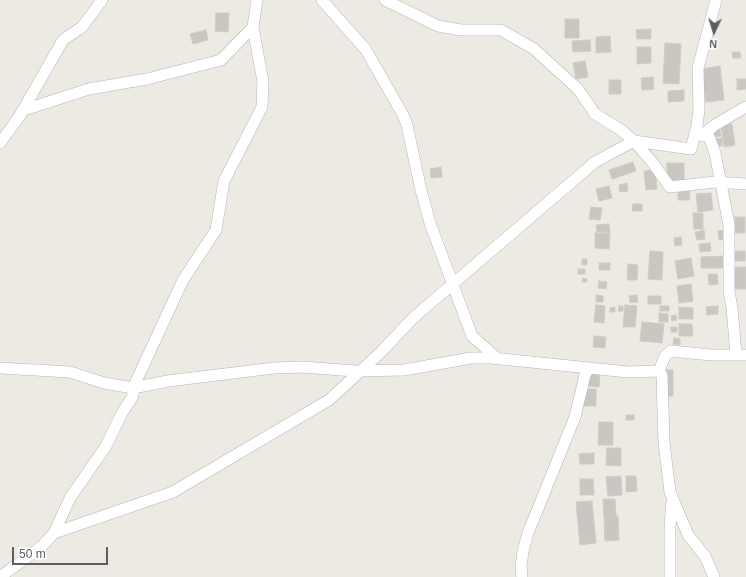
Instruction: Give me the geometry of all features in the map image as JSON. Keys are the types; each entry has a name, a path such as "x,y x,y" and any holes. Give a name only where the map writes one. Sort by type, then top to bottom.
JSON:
{"street":[{"path":"0,143 24,110 62,40 82,27 102,0"},
{"path":"0,577 41,547 54,533 70,498 109,441 122,413 134,396 133,388 183,280 216,230 224,181 262,107 263,82 253,27 257,0"},
{"path":"322,0 366,50 403,116 407,125 421,190 430,223 472,336 499,360"},
{"path":"386,0 438,26 461,30 493,29 507,34 544,57 578,89 595,114 621,130 634,142 652,162 670,187 720,182 746,184"},
{"path":"692,149 698,115 698,68 716,0"},
{"path":"24,110 89,90 147,79 221,60 253,27"},
{"path":"692,149 707,131 746,107"},
{"path":"659,371 666,356 671,351 741,355 729,292 729,225 712,143 707,131"},
{"path":"54,533 173,492 329,400 381,352 413,318 595,162 634,142 692,149"},
{"path":"0,368 70,372 112,384 133,388 168,381 274,368 302,367 361,370 404,370 471,358 628,372 659,371"},
{"path":"522,577 521,567 523,551 528,533 575,417 585,375 589,368"},
{"path":"659,371 662,375 666,466 672,498 688,535 705,556 714,577"},
{"path":"670,577 670,527 672,498"}],"building":[{"path":"216,13 229,13 228,32 215,31"},
{"path":"565,19 579,19 579,38 565,38"},
{"path":"651,29 651,39 637,39 636,30"},
{"path":"206,30 208,40 193,44 190,34"},
{"path":"610,36 611,52 596,53 596,37"},
{"path":"590,40 591,51 573,52 572,41"},
{"path":"665,43 681,44 679,84 663,83"},
{"path":"637,47 651,47 651,63 637,64"},
{"path":"732,52 740,52 741,58 733,58"},
{"path":"585,61 588,77 576,79 573,63"},
{"path":"720,66 724,100 706,102 702,69"},
{"path":"653,77 654,89 642,90 641,78"},
{"path":"737,79 746,79 746,89 737,90"},
{"path":"609,80 621,80 621,94 609,94"},
{"path":"684,90 684,101 668,102 668,91"},
{"path":"732,124 735,145 724,147 721,125"},
{"path":"719,127 721,136 715,137 713,128"},
{"path":"722,138 722,146 716,146 716,139"},
{"path":"633,162 636,171 612,179 609,170"},
{"path":"667,163 684,163 684,180 667,180"},
{"path":"441,167 442,177 431,178 430,169"},
{"path":"655,170 657,189 646,190 644,171"},
{"path":"627,183 628,191 620,192 619,185"},
{"path":"609,186 612,198 599,201 596,189"},
{"path":"678,188 689,188 690,200 678,200"},
{"path":"711,193 713,210 698,212 696,194"},
{"path":"633,204 642,204 642,211 632,211"},
{"path":"591,207 602,208 600,220 589,219"},
{"path":"693,213 703,213 703,229 694,229"},
{"path":"735,217 745,217 745,233 735,233"},
{"path":"609,224 610,232 597,232 596,225"},
{"path":"704,230 705,239 697,240 695,232"},
{"path":"726,230 727,239 719,240 718,231"},
{"path":"595,233 610,233 609,249 595,248"},
{"path":"681,237 682,245 675,246 674,238"},
{"path":"710,243 711,251 700,252 699,244"},
{"path":"650,251 663,252 662,280 648,279"},
{"path":"732,251 745,251 745,261 732,261"},
{"path":"725,256 726,268 701,268 701,257"},
{"path":"691,258 694,276 678,279 675,261"},
{"path":"582,259 587,259 587,265 582,265"},
{"path":"599,263 610,263 610,270 599,270"},
{"path":"628,264 638,265 637,280 627,280"},
{"path":"731,267 746,267 746,289 731,289"},
{"path":"578,269 585,269 585,274 578,274"},
{"path":"708,274 717,274 718,284 709,285"},
{"path":"583,278 587,279 587,282 582,282"},
{"path":"599,281 607,282 606,289 598,288"},
{"path":"691,284 693,301 679,303 677,286"},
{"path":"596,295 603,296 603,302 596,302"},
{"path":"637,295 638,302 630,303 629,296"},
{"path":"648,296 661,296 661,304 648,304"},
{"path":"596,305 605,306 604,323 594,322"},
{"path":"625,305 637,306 635,327 623,327"},
{"path":"619,306 623,306 623,311 618,311"},
{"path":"660,306 669,306 669,311 660,311"},
{"path":"718,306 718,314 707,315 706,307"},
{"path":"615,307 615,312 610,312 610,308"},
{"path":"679,307 693,308 693,319 679,319"},
{"path":"659,313 668,314 668,322 659,322"},
{"path":"676,315 677,320 672,321 671,316"},
{"path":"642,322 664,324 662,343 640,341"},
{"path":"679,324 692,324 693,336 679,336"},
{"path":"671,327 677,327 677,332 671,332"},
{"path":"594,336 606,337 605,348 593,347"},
{"path":"674,338 680,339 680,345 673,344"},
{"path":"665,370 673,370 673,396 665,396"},
{"path":"588,371 600,372 599,387 588,386"},
{"path":"584,389 596,389 596,406 584,406"},
{"path":"626,415 634,415 634,420 626,420"},
{"path":"599,422 613,422 613,445 598,445"},
{"path":"607,448 621,448 621,466 606,465"},
{"path":"594,453 594,464 580,464 579,454"},
{"path":"621,476 622,495 608,496 606,477"},
{"path":"626,476 636,476 637,491 626,492"},
{"path":"580,479 593,479 594,495 580,495"},
{"path":"603,499 615,499 616,516 604,517"},
{"path":"592,501 596,543 580,545 576,502"},
{"path":"618,516 619,540 605,541 604,517"}]}
